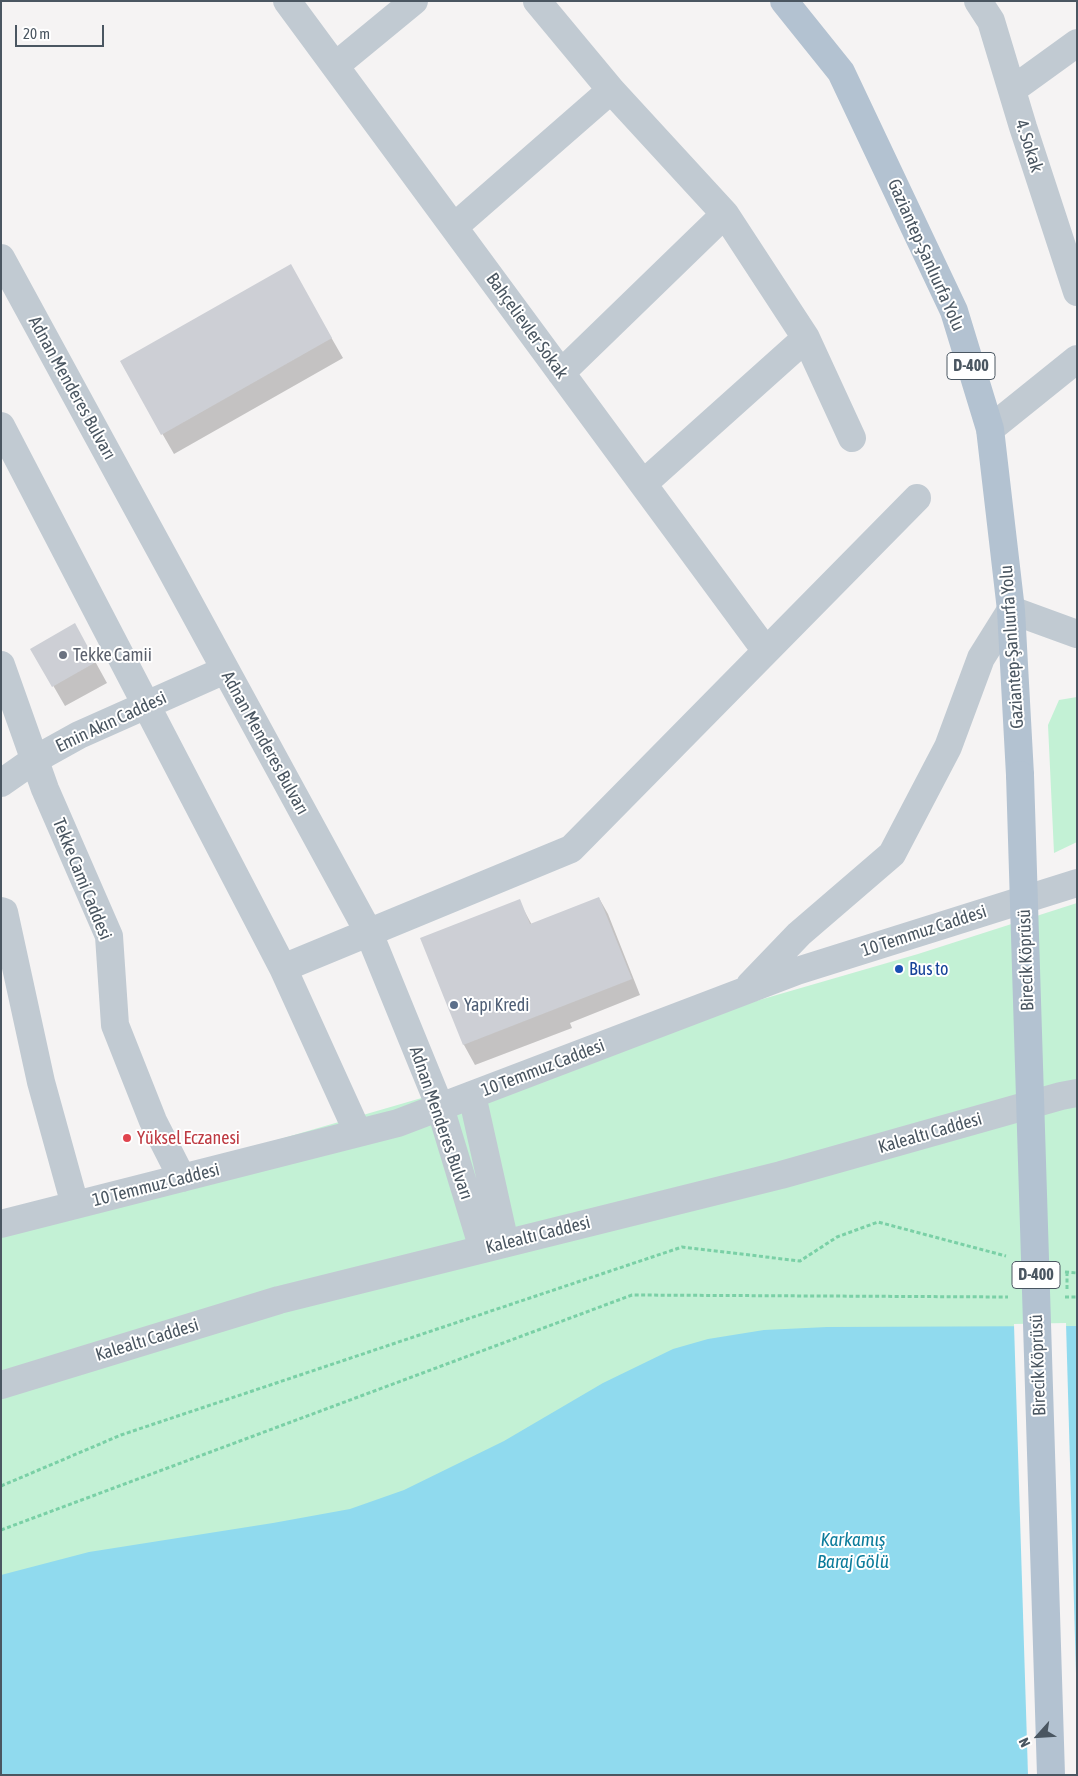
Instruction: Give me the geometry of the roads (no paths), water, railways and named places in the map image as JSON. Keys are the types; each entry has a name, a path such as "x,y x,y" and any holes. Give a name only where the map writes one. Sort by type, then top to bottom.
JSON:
{"main road":[{"name":"Gaziantep-Şanlıurfa Yolu","path":"784,1 841,72 954,311 990,429 1011,610 1020,775"},
{"name":"Birecik Köprüsü","path":"1020,775 1051,1775"}],"street":[{"name":"Bahçelievler Sokak","path":"287,1 766,651"},
{"path":"335,66 414,1"},
{"path":"537,1 611,90 725,214 806,338 852,438"},
{"name":"4. Sokak","path":"978,1 991,21 1077,292"},
{"path":"1012,90 1077,43"},
{"path":"454,227 611,90"},
{"path":"561,373 725,214"},
{"name":"Adnan Menderes Bulvarı","path":"1,258 368,933 440,1107 494,1246"},
{"path":"643,484 806,338"},
{"path":"990,429 1077,359"},
{"path":"1,426 284,968 358,1133"},
{"path":"284,968 570,849 917,498"},
{"path":"744,991 799,934 892,854 948,747 981,658 1011,610 1077,634"},
{"name":"Tekke Cami Caddesi","path":"1,665 45,790 109,936 115,1025 153,1121 182,1178"},
{"name":"Emin Akın Caddesi","path":"1,783 34,760 79,735 226,670"},
{"name":"10 Temmuz Caddesi","path":"1,1224 398,1123 797,972 1077,882"},
{"path":"1,911 4,912 41,1082 75,1205"},
{"name":"Kalealtı Caddesi","path":"1,1385 279,1300 781,1175 1077,1093"},
{"path":"472,1094 494,1246"}],"water":[{"name":"Karkamış Baraj Gölü","path":"1077,1326 1077,1775 1,1775 1,1575 89,1552 350,1509 404,1490 504,1441 603,1383 673,1349 708,1339 764,1330 827,1327"}],"place":[{"name":"Tekke Camii","path":"63,655"},
{"name":"Bus to","path":"899,969"},
{"name":"Yapı Kredi","path":"454,1005"},
{"name":"Yüksel Eczanesi","path":"127,1138"}]}
